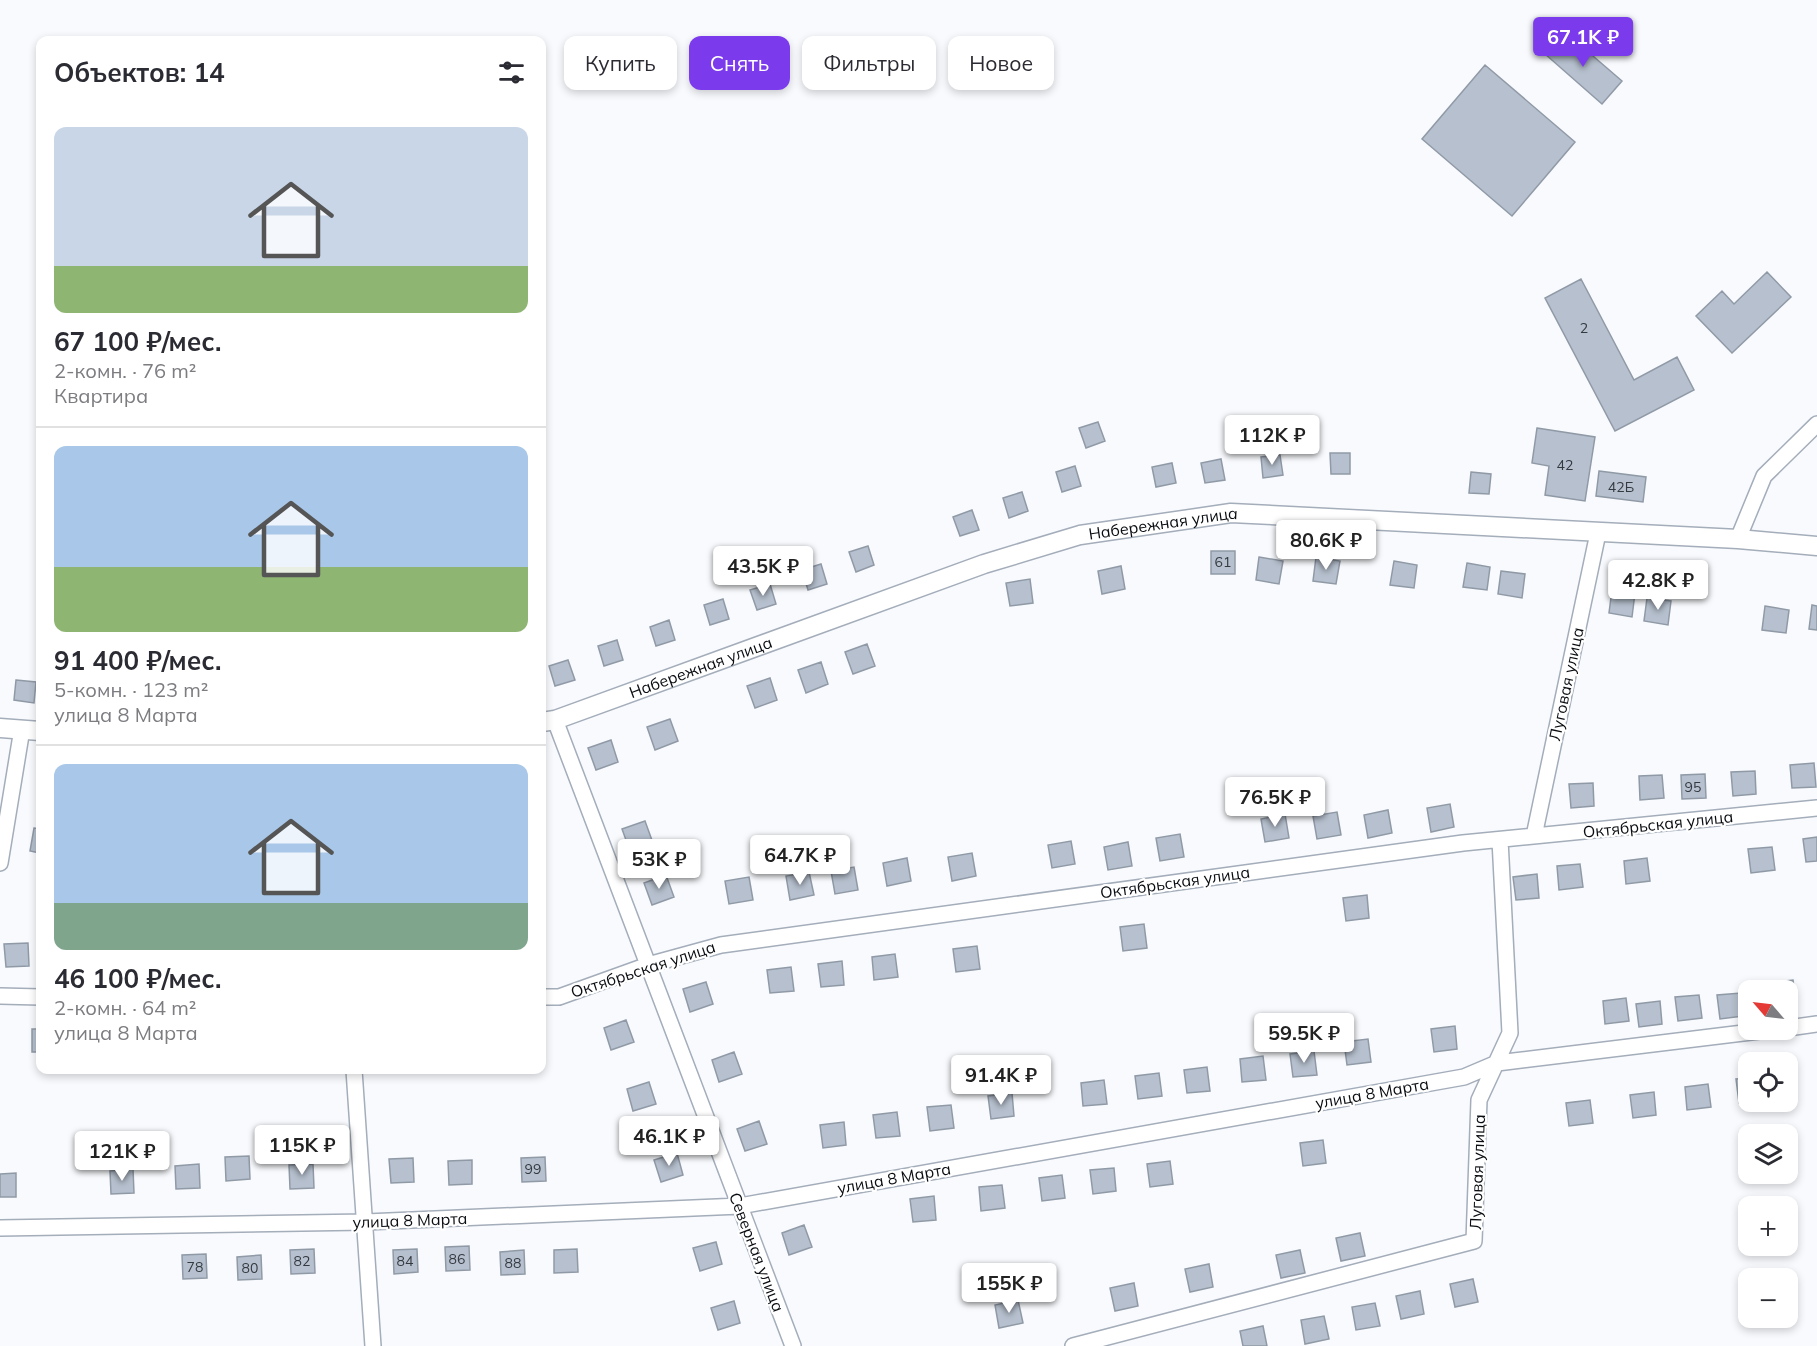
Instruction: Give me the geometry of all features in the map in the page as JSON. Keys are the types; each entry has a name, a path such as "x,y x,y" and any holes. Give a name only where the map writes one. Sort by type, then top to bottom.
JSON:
{"street":[{"path":"1738,539 1764,476 1817,424"},
{"name":"Набережная улица","path":"548,721 984,564 1080,535 1231,513 1738,539 1817,546"},
{"name":"Луговая улица","path":"1534,836 1598,533"},
{"name":"Северная улица","path":"548,721 648,965 793,1346"},
{"path":"0,728 31,730 0,863"},
{"name":"Октябрьская улица","path":"546,997 559,997 648,965 721,945 1439,846 1817,808"},
{"name":"Луговая улица","path":"1073,1346 1474,1241 1479,1100 1510,1033 1500,840"},
{"path":"0,996 36,997"},
{"path":"1798,1027 1817,1024"},
{"name":"улица 8 Марта","path":"0,1228 366,1222 740,1206 1464,1077 1497,1063 1738,1034"},
{"path":"354,1074 373,1346"}],"building":[{"path":"1564,31 1622,81 1602,104 1545,54"},
{"path":"1485,65 1575,142 1512,216 1422,139"},
{"path":"1767,272 1791,297 1732,353 1696,316 1722,291 1734,304"},
{"path":"1581,279 1634,380 1677,357 1694,390 1615,431 1545,298"},
{"path":"1098,422 1105,441 1086,448 1079,428"},
{"path":"1537,428 1595,437 1585,501 1545,495 1549,466 1532,463"},
{"path":"1330,453 1350,453 1350,474 1331,474"},
{"path":"1280,455 1283,475 1263,478 1261,457"},
{"path":"1221,459 1225,480 1205,483 1201,463"},
{"path":"1172,463 1176,483 1156,487 1152,467"},
{"path":"1075,466 1081,486 1062,492 1056,472"},
{"path":"1599,471 1646,477 1643,502 1596,496"},
{"path":"1471,472 1491,474 1489,494 1469,493"},
{"path":"1022,492 1028,511 1009,518 1003,498"},
{"path":"972,510 979,530 960,536 953,517"},
{"path":"868,546 874,565 856,572 849,552"},
{"path":"1211,551 1235,551 1235,574 1211,574"},
{"path":"1259,557 1283,561 1279,584 1256,580"},
{"path":"1316,557 1340,561 1336,584 1313,581"},
{"path":"1394,561 1417,565 1414,588 1390,585"},
{"path":"1467,563 1490,567 1487,590 1463,587"},
{"path":"821,564 827,584 808,590 802,570"},
{"path":"1121,566 1125,589 1102,594 1098,571"},
{"path":"1501,571 1525,574 1522,598 1498,594"},
{"path":"1030,579 1033,603 1010,606 1006,583"},
{"path":"770,584 776,604 757,610 750,590"},
{"path":"1612,590 1635,593 1632,617 1609,613"},
{"path":"1647,598 1671,601 1668,625 1644,621"},
{"path":"723,599 729,619 710,625 704,605"},
{"path":"1812,605 1817,606 1817,630 1809,629"},
{"path":"1765,606 1789,610 1786,633 1762,630"},
{"path":"669,620 675,640 656,646 650,627"},
{"path":"617,640 623,660 604,666 598,646"},
{"path":"867,644 875,666 853,674 845,652"},
{"path":"568,660 575,680 555,686 549,666"},
{"path":"821,662 828,684 806,693 798,670"},
{"path":"770,678 777,700 755,708 747,686"},
{"path":"16,680 36,682 34,703 14,700"},
{"path":"670,719 678,741 655,750 647,727"},
{"path":"611,740 618,762 596,770 588,748"},
{"path":"1814,763 1816,787 1792,788 1790,765"},
{"path":"1755,771 1756,794 1733,796 1731,772"},
{"path":"1705,774 1706,798 1682,799 1681,775"},
{"path":"1662,775 1664,798 1640,800 1639,776"},
{"path":"1593,783 1594,806 1571,808 1569,784"},
{"path":"1450,804 1454,827 1431,832 1427,808"},
{"path":"1388,810 1392,833 1368,838 1364,815"},
{"path":"1337,812 1341,835 1317,839 1313,816"},
{"path":"1285,814 1289,838 1265,842 1261,819"},
{"path":"645,821 653,843 630,851 622,829"},
{"path":"34,828 36,828 36,852 30,851"},
{"path":"1180,834 1184,857 1160,861 1156,838"},
{"path":"1817,837 1817,861 1806,862 1803,839"},
{"path":"1071,841 1075,864 1052,868 1048,845"},
{"path":"1128,842 1132,866 1108,870 1104,847"},
{"path":"1772,847 1775,870 1751,873 1748,849"},
{"path":"972,853 976,876 952,881 948,857"},
{"path":"907,858 911,881 887,886 883,863"},
{"path":"1647,858 1650,881 1626,884 1624,861"},
{"path":"1580,864 1583,887 1559,890 1557,866"},
{"path":"854,867 858,890 835,894 831,871"},
{"path":"809,872 814,895 790,900 786,876"},
{"path":"1537,874 1539,898 1516,900 1513,877"},
{"path":"666,875 674,897 652,905 644,883"},
{"path":"749,877 753,900 729,904 725,881"},
{"path":"1367,895 1369,918 1346,921 1343,898"},
{"path":"1144,924 1147,948 1123,951 1120,927"},
{"path":"28,943 29,966 6,967 4,944"},
{"path":"977,946 980,969 956,972 953,949"},
{"path":"895,954 898,977 874,980 872,957"},
{"path":"842,961 844,985 821,987 818,964"},
{"path":"791,967 794,991 770,993 767,970"},
{"path":"706,982 713,1004 690,1012 683,989"},
{"path":"1738,993 1738,1017 1720,1019 1717,995"},
{"path":"1699,995 1702,1018 1678,1021 1675,997"},
{"path":"1626,998 1629,1021 1605,1024 1603,1001"},
{"path":"1660,1001 1662,1024 1639,1027 1636,1004"},
{"path":"626,1020 634,1042 611,1050 604,1028"},
{"path":"1455,1026 1457,1049 1434,1052 1431,1029"},
{"path":"32,1029 36,1029 36,1052 32,1052"},
{"path":"1368,1039 1371,1062 1347,1065 1344,1042"},
{"path":"1314,1051 1317,1075 1293,1077 1290,1054"},
{"path":"734,1052 742,1074 719,1082 712,1060"},
{"path":"1263,1056 1266,1080 1242,1082 1240,1059"},
{"path":"1207,1067 1210,1091 1187,1093 1184,1070"},
{"path":"1159,1073 1162,1096 1138,1099 1135,1076"},
{"path":"1104,1080 1107,1104 1083,1106 1081,1083"},
{"path":"649,1082 656,1104 633,1111 627,1089"},
{"path":"1708,1084 1711,1107 1687,1110 1685,1087"},
{"path":"1654,1092 1656,1115 1633,1118 1630,1095"},
{"path":"1012,1093 1014,1116 991,1119 988,1096"},
{"path":"1590,1100 1593,1123 1569,1126 1566,1103"},
{"path":"951,1105 954,1128 930,1131 927,1107"},
{"path":"897,1112 900,1136 876,1138 873,1115"},
{"path":"759,1121 767,1144 745,1151 737,1129"},
{"path":"844,1122 846,1145 823,1148 820,1125"},
{"path":"1323,1140 1326,1163 1303,1166 1300,1143"},
{"path":"677,1153 683,1175 661,1182 654,1160"},
{"path":"249,1156 250,1179 226,1181 225,1157"},
{"path":"545,1157 546,1181 522,1182 521,1158"},
{"path":"413,1158 414,1182 391,1183 389,1159"},
{"path":"472,1160 472,1184 449,1185 448,1161"},
{"path":"1170,1161 1173,1184 1150,1187 1147,1164"},
{"path":"199,1164 200,1188 176,1189 175,1166"},
{"path":"313,1164 314,1188 290,1189 289,1165"},
{"path":"1114,1168 1116,1191 1093,1194 1090,1170"},
{"path":"133,1169 134,1193 111,1194 110,1171"},
{"path":"16,1173 16,1197 0,1197 0,1174"},
{"path":"1062,1175 1065,1198 1042,1201 1039,1178"},
{"path":"1002,1185 1005,1208 981,1211 979,1187"},
{"path":"934,1196 936,1220 913,1222 910,1199"},
{"path":"804,1225 812,1247 789,1255 782,1233"},
{"path":"1360,1233 1365,1256 1341,1261 1336,1238"},
{"path":"716,1242 722,1264 700,1271 693,1248"},
{"path":"469,1246 470,1270 446,1271 445,1247"},
{"path":"314,1249 315,1273 291,1274 290,1250"},
{"path":"417,1249 418,1272 394,1274 393,1250"},
{"path":"577,1249 578,1272 554,1273 554,1250"},
{"path":"524,1250 525,1274 501,1275 500,1252"},
{"path":"1300,1250 1305,1273 1281,1278 1276,1255"},
{"path":"206,1254 207,1278 183,1279 182,1255"},
{"path":"261,1255 262,1279 238,1280 237,1257"},
{"path":"1209,1264 1213,1287 1190,1292 1185,1269"},
{"path":"1473,1279 1478,1302 1455,1307 1450,1284"},
{"path":"1134,1283 1138,1306 1115,1311 1110,1288"},
{"path":"1420,1291 1424,1314 1401,1319 1396,1296"},
{"path":"1018,1300 1023,1323 999,1328 995,1305"},
{"path":"734,1301 740,1323 718,1330 711,1308"},
{"path":"1375,1303 1380,1326 1356,1330 1352,1307"},
{"path":"1324,1316 1329,1339 1305,1344 1301,1320"},
{"path":"1263,1326 1267,1346 1243,1346 1240,1331"}]}
